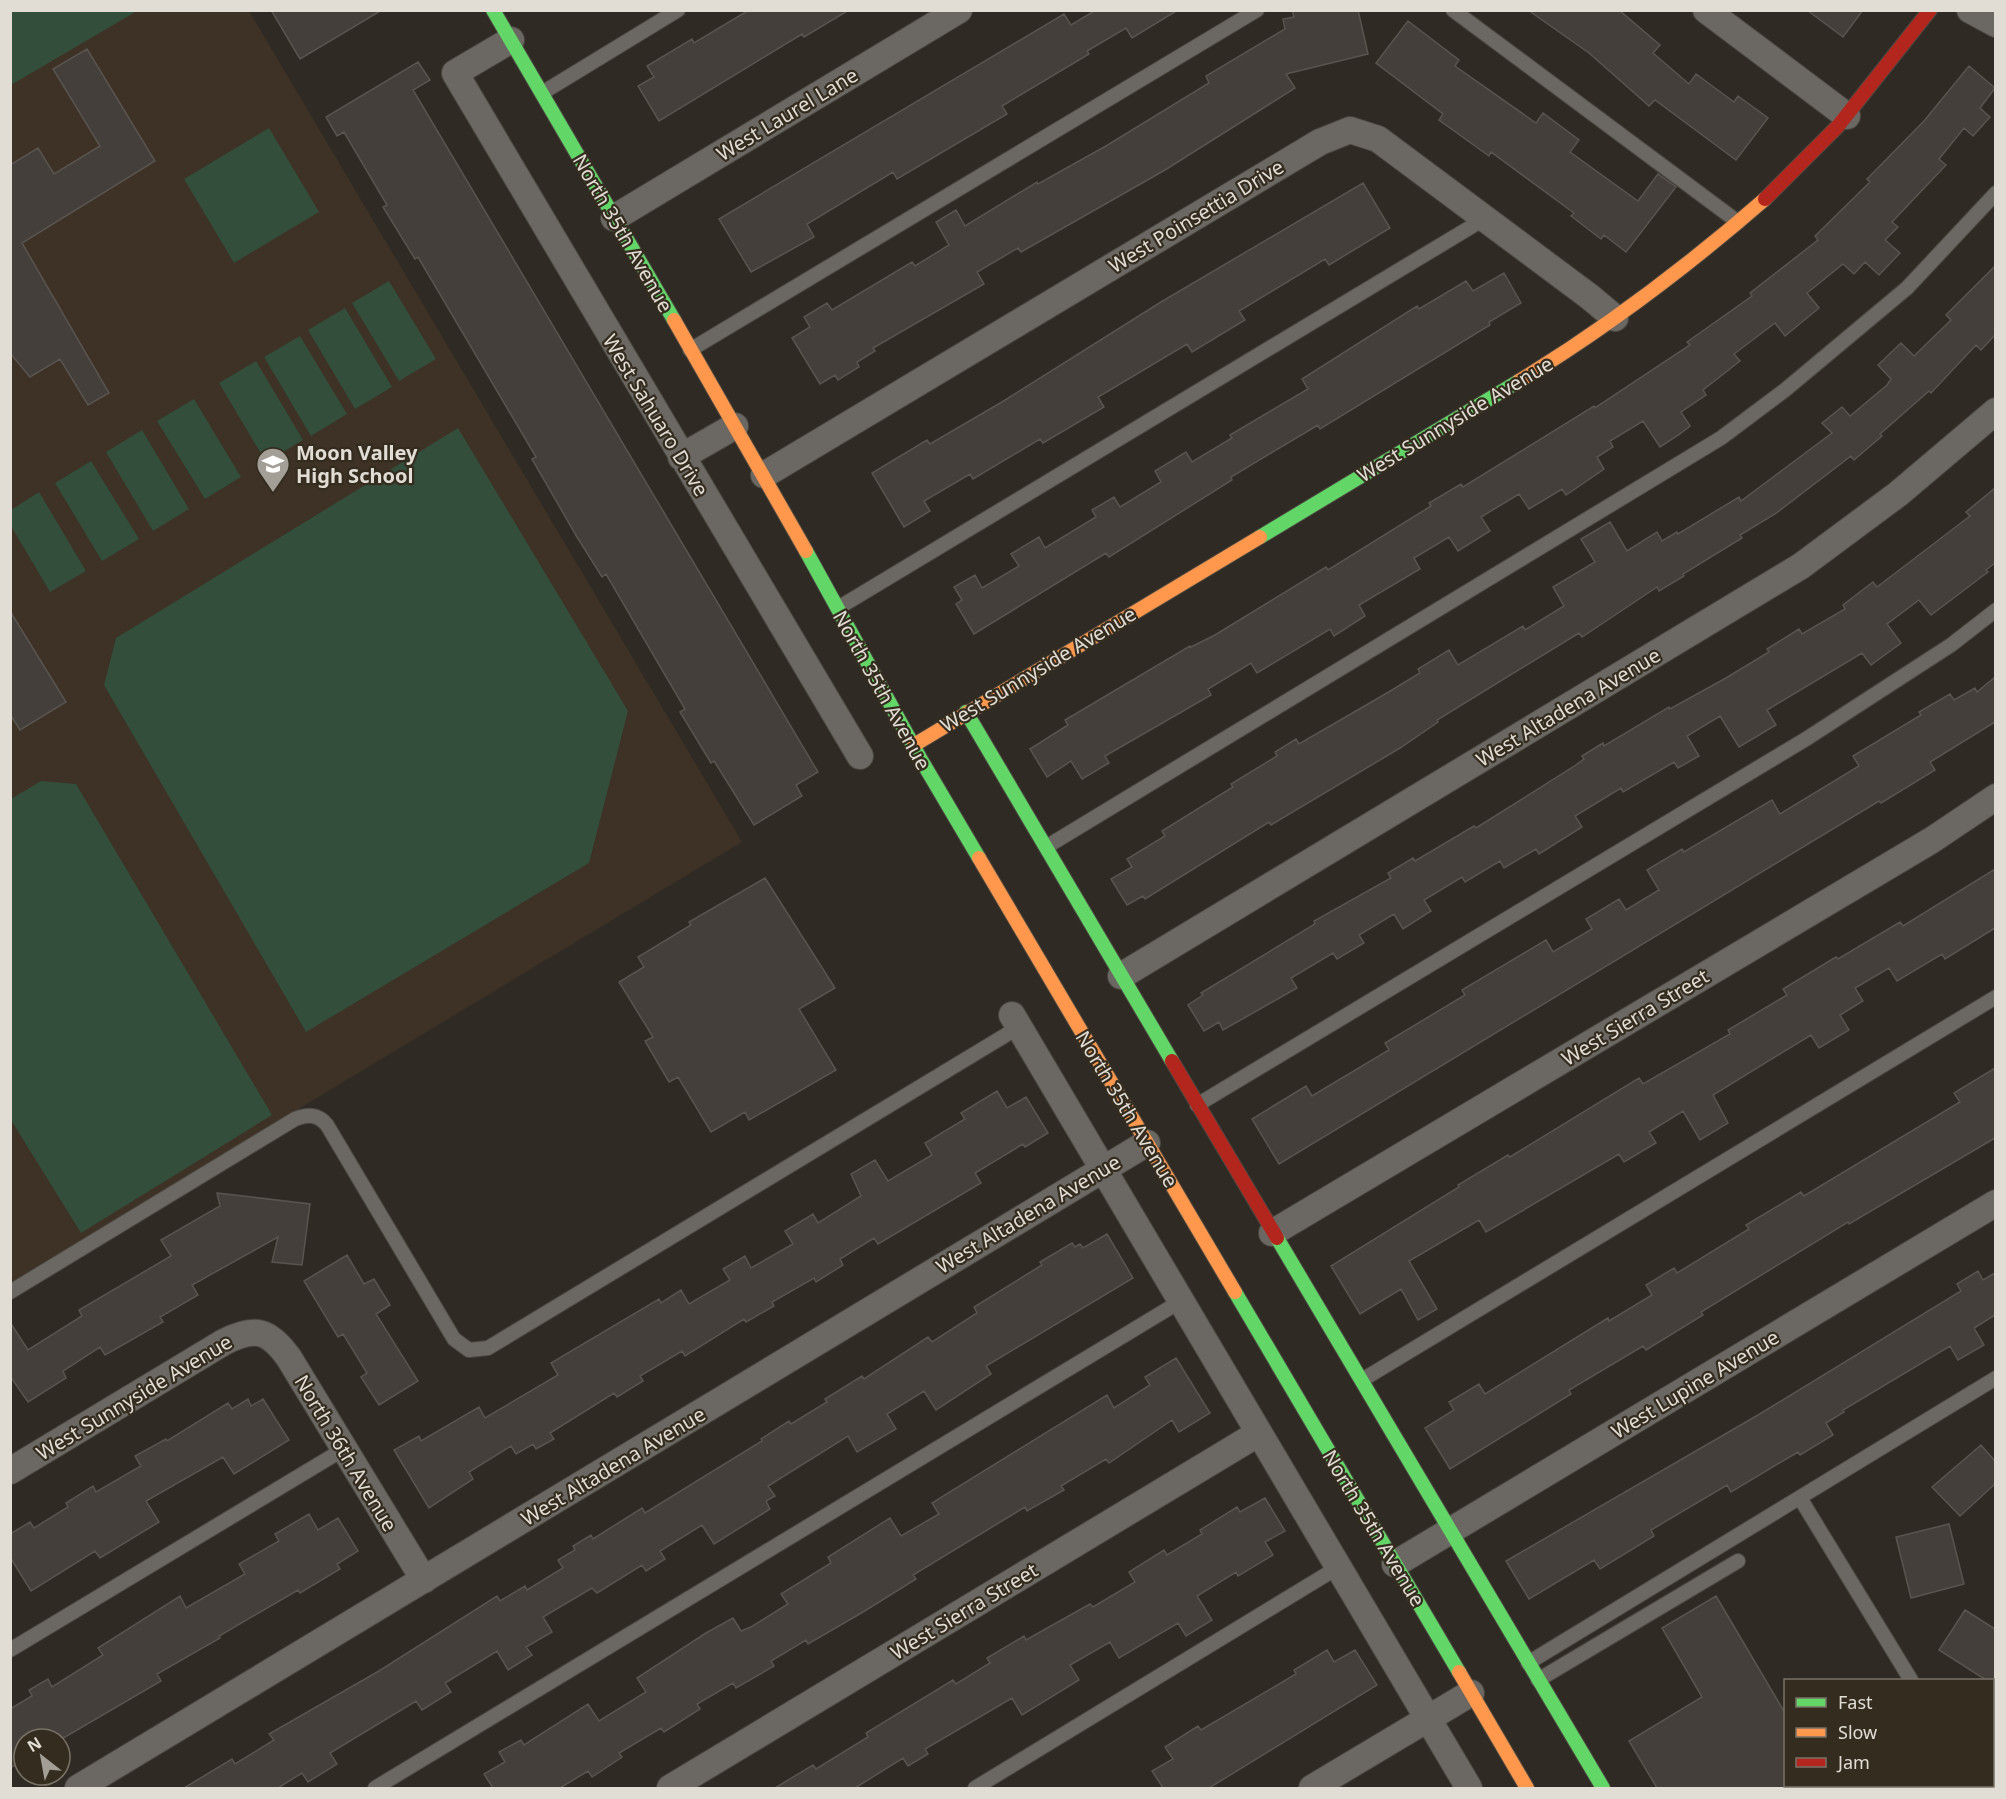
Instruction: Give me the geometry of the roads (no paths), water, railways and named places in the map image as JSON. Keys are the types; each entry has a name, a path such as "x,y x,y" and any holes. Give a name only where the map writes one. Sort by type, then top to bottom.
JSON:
{"street":[{"name":"North 35th Avenue","path":"493,10 764,475 914,745 1527,1788"},
{"name":"West Laurel Lane","path":"614,218 959,10"},
{"path":"1706,10 1847,116"},
{"name":"West Sunnyside Avenue","path":"914,745 1578,346 1738,223 1822,144 1867,94 1930,10"},
{"path":"1970,10 1995,24"},
{"name":"West Sahuaro Drive","path":"511,40 456,73 681,457 860,756"},
{"name":"West Poinsettia Drive","path":"764,475 1320,142 1350,129 1378,139 1615,318"},
{"name":"West Altadena Avenue","path":"1121,976 1801,566 1898,494 1995,411"},
{"path":"681,457 735,426"},
{"path":"966,712 1360,1382 1603,1788"},
{"name":"West Sierra Street","path":"1272,1233 1932,840 1995,797"},
{"path":"1016,1021 1468,1788"},
{"name":"West Altadena Avenue","path":"78,1788 1147,1143"},
{"name":"West Lupine Avenue","path":"1395,1564 1995,1203"},
{"name":"West Sunnyside Avenue","path":"10,1471 224,1342 248,1332 261,1332"},
{"name":"North 36th Avenue","path":"261,1332 272,1337 285,1352 424,1580"},
{"name":"West Sierra Street","path":"670,1788 1259,1433"},
{"path":"1312,1788 1471,1693"}],"lane":[{"path":"542,93 678,10"},
{"path":"690,350 1257,10"},
{"path":"1453,10 1738,223"},
{"path":"1046,847 1721,438 1785,390 1907,288 1995,193"},
{"path":"837,609 1484,219"},
{"path":"1197,1105 1806,739 1951,645 1995,610"},
{"path":"1360,1382 1995,997"},
{"path":"10,1292 295,1119 314,1116 322,1118 327,1125 454,1339 469,1350 488,1348 1016,1021"},
{"path":"375,1788 1181,1301"},
{"path":"1528,1663 1995,1378"},
{"path":"10,1650 344,1449"},
{"path":"1800,1498 1910,1679"},
{"path":"1538,1680 1738,1561"},
{"path":"975,1788 1338,1568"}],"place":[{"name":"Moon Valley High School","path":"273,493"}]}
